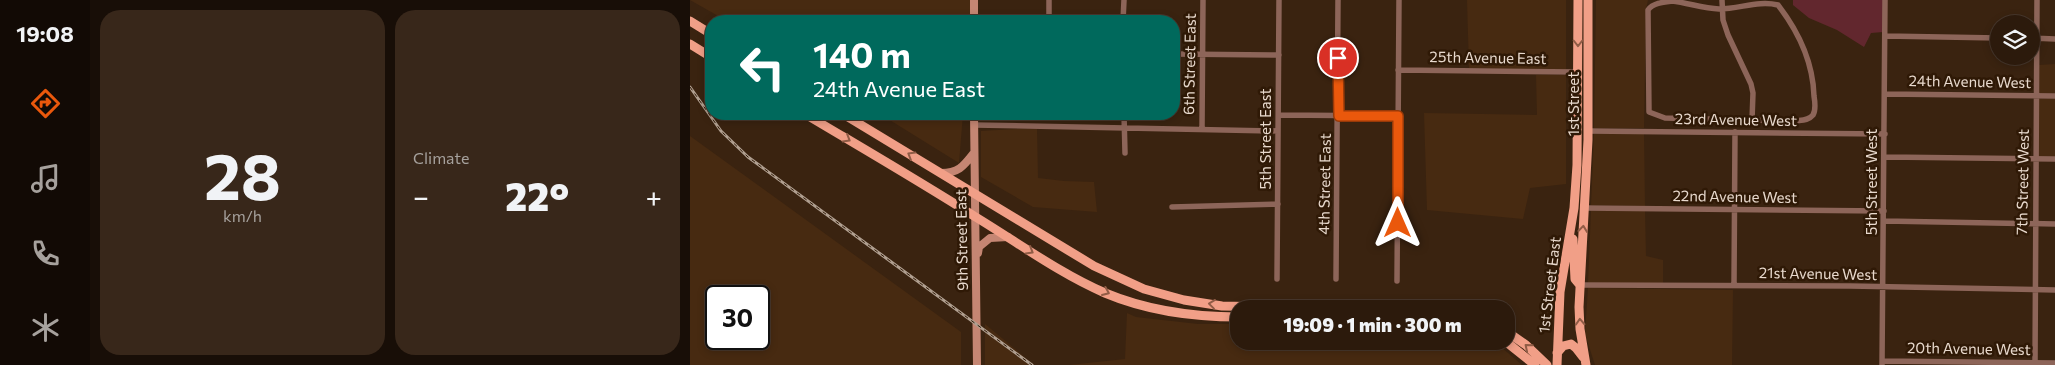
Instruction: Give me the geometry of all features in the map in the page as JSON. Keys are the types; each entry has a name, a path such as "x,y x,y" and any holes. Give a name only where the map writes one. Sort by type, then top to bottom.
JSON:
{"main road":[{"name":"1st Street","path":"1574,208 1579,109 1578,0"},
{"name":"1st Street","path":"1585,208 1588,131 1588,0"},
{"path":"690,21 705,30"},
{"path":"691,45 705,53"},
{"path":"1579,109 1582,128 1580,199 1581,205 1585,208"},
{"path":"815,120 1084,283 1122,299 1172,312 1210,317 1230,317"},
{"path":"853,120 1094,266 1127,282 1155,292 1190,301 1230,306"},
{"name":"1st Street East","path":"1557,365 1560,292 1574,208"},
{"path":"1580,285 1575,279 1571,224 1576,213 1585,208"},
{"path":"1585,208 1581,243 1580,325 1586,362"},
{"path":"1515,337 1547,365"},
{"path":"1557,353 1563,346 1571,344 1586,362"},
{"path":"1515,350 1535,365"}],"street":[{"path":"974,0 974,15"},
{"path":"1049,0 1050,15"},
{"path":"1123,15 1124,0"},
{"name":"6th Street East","path":"1202,129 1203,0"},
{"name":"5th Street East","path":"1277,279 1279,0"},
{"name":"4th Street East","path":"1336,279 1339,116 1338,0"},
{"path":"1397,281 1399,0"},
{"path":"1722,0 1723,20 1728,35 1751,84 1752,120"},
{"name":"5th Street West","path":"1882,363 1885,0"},
{"name":"7th Street West","path":"2036,15 2037,0"},
{"path":"1672,1 1723,9 1760,1 1778,4 1801,40 1814,83 1815,109 1813,115 1806,120 1752,120 1665,118 1649,112 1648,10 1650,7 1672,1"},
{"path":"1885,36 1990,38"},
{"path":"2040,38 2055,39"},
{"path":"1180,54 1279,55"},
{"name":"7th Street West","path":"2035,65 2037,96 2035,364"},
{"name":"25th Avenue East","path":"1398,70 1578,72"},
{"name":"24th Avenue West","path":"1885,94 2055,96"},
{"path":"1279,115 1398,116"},
{"name":"9th Street East","path":"974,120 977,365"},
{"path":"1124,120 1125,153"},
{"path":"974,125 1278,131"},
{"name":"23rd Avenue West","path":"1588,131 1885,134"},
{"path":"1734,285 1735,132"},
{"path":"941,173 958,172 973,154"},
{"path":"1885,157 2055,159"},
{"path":"1172,207 1278,204"},
{"name":"22nd Avenue West","path":"1585,208 1884,211"},
{"path":"1884,221 2055,224"},
{"path":"976,263 980,247 985,241 997,237 1008,237"},
{"name":"21st Avenue West","path":"1580,285 1734,285 2055,290"},
{"name":"20th Avenue West","path":"1882,363 2035,364 2055,362"}],"shaded area":[{"path":"690,0 971,0 971,15 716,15"},
{"path":"1467,0 1566,0 1566,70 1469,68"},
{"path":"1596,0 1648,0 1646,9 1644,128 1594,128"},
{"path":"1793,0 1883,0 1883,32 1871,33 1864,47 1837,30 1809,18 1793,5"},
{"path":"2055,64 2055,93 2039,93 2040,65"},
{"path":"1536,75 1566,75 1566,184 1530,188 1523,219 1427,210 1424,113 1537,115"},
{"path":"2039,99 2055,99 2055,156 2038,156"},
{"path":"890,120 963,120 959,163"},
{"path":"1037,129 1038,178 1094,182 1097,212 1033,207 981,177 981,131"},
{"path":"1594,134 1644,134 1645,206 1591,205"},
{"path":"690,136 961,332 961,365 690,365"},
{"path":"1591,211 1645,211 1646,256 1663,260 1663,283 1588,283"},
{"path":"1588,288 1733,290 1732,365 1595,365 1585,334"},
{"path":"1127,313 1136,317 1198,324 1230,324 1230,350 1504,350 1522,365 1069,365 1125,359"},
{"path":"985,324 1034,365 985,365"}],"railway":[{"path":"690,87 705,108"},
{"path":"713,120 721,131 748,157 1032,365"}],"route":[{"path":"1338,58 1339,116 1398,116 1398,223"}]}
